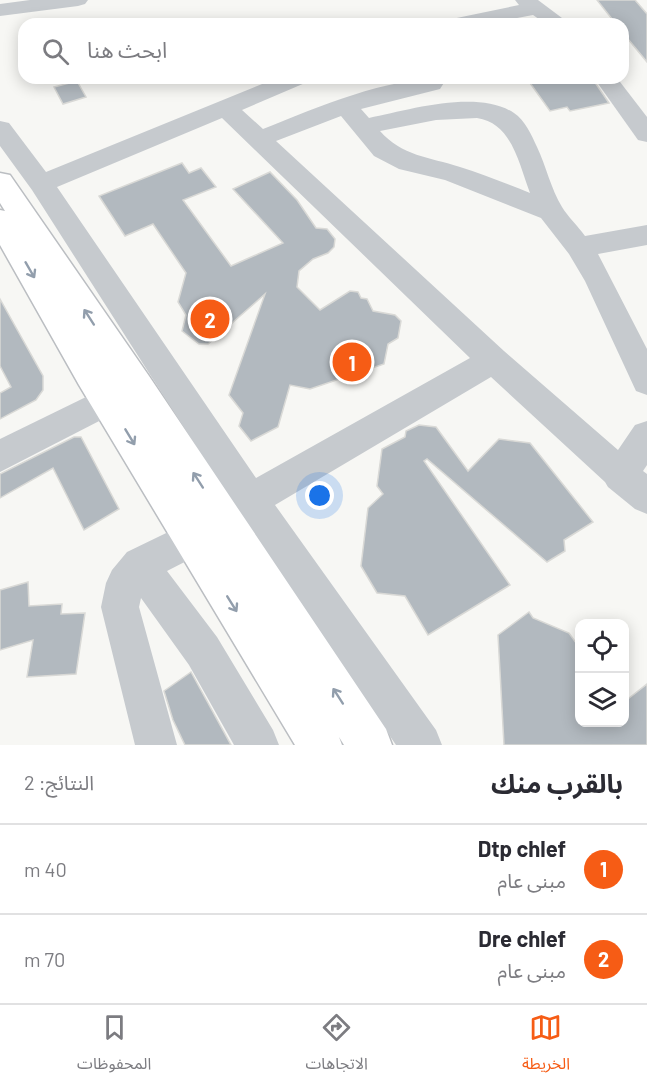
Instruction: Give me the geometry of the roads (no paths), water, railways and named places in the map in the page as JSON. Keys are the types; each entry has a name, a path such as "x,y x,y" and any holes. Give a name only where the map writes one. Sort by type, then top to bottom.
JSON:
{"main road":[{"path":"0,182 122,394"},
{"path":"0,220 122,394 221,519 370,745"},
{"path":"221,519 320,745"}],"street":[{"path":"0,10 78,0"},
{"path":"476,18 531,4 551,18"},
{"path":"41,183 281,84"},
{"path":"260,139 345,105 393,90 432,84"},
{"path":"610,84 647,134"},
{"path":"345,105 384,150 408,162 451,173 550,211"},
{"path":"224,106 493,360 620,476 647,497"},
{"path":"362,126 450,112 494,113 507,119 518,134 550,211 579,247 598,278 647,381"},
{"path":"0,129 41,183 221,519 421,745"},
{"path":"579,247 647,235"},
{"path":"156,745 120,607 125,583 141,565 493,360"},
{"path":"0,456 122,394"},
{"path":"620,476 647,436"},
{"path":"141,565 203,651 258,745"}],"place":[{"name":"Dre chlef","path":"210,319"},
{"name":"Dtp chlef","path":"352,362"}]}
